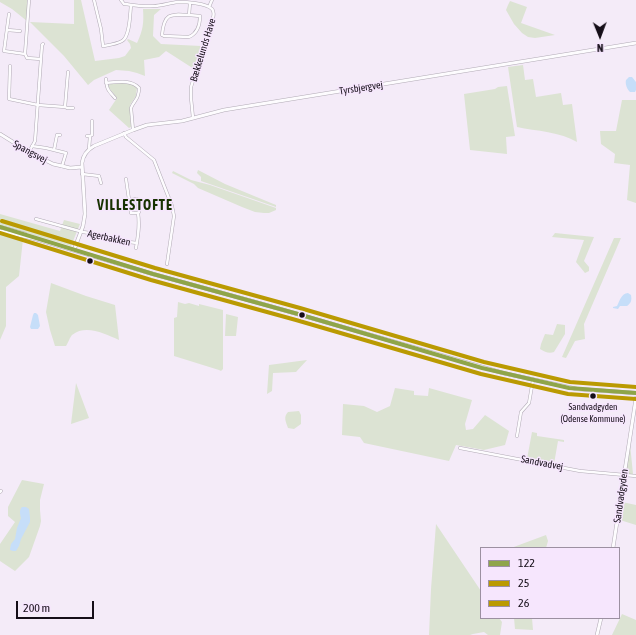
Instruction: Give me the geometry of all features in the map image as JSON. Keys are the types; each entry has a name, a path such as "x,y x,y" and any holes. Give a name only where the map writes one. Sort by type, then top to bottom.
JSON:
{"street":[{"path":"25,54 29,0"},
{"path":"94,0 101,29 103,46 121,42 126,38 131,5 124,4 121,0"},
{"name":"Bækkelunds Have","path":"209,7 212,0"},
{"name":"Bækkelunds Have","path":"131,5 155,6 178,2 190,3 212,9 213,18 191,87 190,98 193,118"},
{"path":"189,15 190,3"},
{"path":"9,14 4,51 25,54 27,58 41,59"},
{"path":"176,15 189,15 200,16 198,30 195,34 189,37 162,35 163,22 168,17 176,15"},
{"path":"7,30 20,31"},
{"name":"Tyrsbjergvej","path":"89,149 124,133 153,124 178,121 224,110 636,43"},
{"path":"29,152 35,140 43,44"},
{"path":"10,66 9,99 38,105 73,108"},
{"path":"65,107 68,72"},
{"path":"106,79 108,90 115,98"},
{"path":"106,83 122,82 135,84 139,88 137,99 131,108 133,130"},
{"path":"74,250 85,220 86,210 82,159 89,149 88,136 92,135 92,121"},
{"path":"124,133 126,137 154,160 172,206 174,216 167,264"},
{"name":"Spangsvej","path":"0,134 29,152 53,164 70,168 82,167"},
{"name":"Spangsvej","path":"54,150 57,135 60,135"},
{"name":"Spangsvej","path":"32,146 66,153 62,166"},
{"path":"82,174 99,176 101,183"},
{"path":"126,179 131,213 138,214"},
{"name":"Agerbakken","path":"129,200 137,199 139,212 136,248"},
{"path":"36,219 81,232"},
{"path":"1,228 153,274 285,310 472,365 577,389 636,393"},
{"path":"0,232 36,238"},
{"name":"Agerbakken","path":"81,232 137,243"},
{"path":"517,436 521,412 529,403 533,380"},
{"name":"Sandvadgyden","path":"613,547 636,398"},
{"name":"Sandvadvej","path":"460,448 580,471 636,476"},
{"path":"597,635 602,619"}],"green space":[{"path":"0,0 28,0 27,21 0,2"},
{"path":"74,0 81,0 95,61 125,56 131,48 127,40 128,39 137,43 139,38 143,26 143,9 161,9 154,15 153,36 161,44 201,46 194,69 166,51 159,57 144,60 145,76 129,71 116,70 94,80 88,85 64,56 30,22 74,24"},
{"path":"510,1 527,7 521,23 555,35 535,38 528,37 522,33 514,24 506,10"},
{"path":"523,65 525,80 533,79 536,97 561,93 563,105 572,104 577,142 556,134 517,127 508,67"},
{"path":"122,83 132,84 137,88 136,96 130,105 131,127 129,128 109,110 117,98 108,85"},
{"path":"507,86 515,136 506,137 507,154 470,150 464,94"},
{"path":"622,100 636,100 636,203 627,200 630,165 614,163 615,154 601,144 600,131 616,131"},
{"path":"198,170 225,184 276,205 276,207 201,181 201,177 197,173"},
{"path":"173,171 191,180 276,208 276,210 269,213 255,212 198,188 194,184 172,173"},
{"path":"0,214 60,231 64,220 80,224 71,246 0,225"},
{"path":"555,233 594,237 584,261 589,267 589,271 585,273 576,262 584,240 552,237"},
{"path":"0,234 23,239 19,276 6,287 6,326 0,340"},
{"path":"614,238 621,238 584,324 585,339 575,341 566,358 562,357"},
{"path":"51,283 115,305 119,340 96,331 83,330 72,335 66,346 55,346 46,312"},
{"path":"178,302 199,306 199,304 223,310 223,369 221,371 174,356 174,318 177,317"},
{"path":"226,314 238,317 236,336 225,336"},
{"path":"557,324 565,325 565,334 554,352 550,353 540,349 545,334 553,335"},
{"path":"307,360 296,372 273,373 272,391 267,394 269,365"},
{"path":"76,383 89,418 71,424"},
{"path":"395,388 414,391 414,395 428,396 429,388 472,400 465,424 466,430 473,429 485,415 509,431 505,445 484,450 456,445 449,461 364,443 360,437 342,435 343,404 364,406 377,412 390,406"},
{"path":"299,411 301,415 301,424 294,429 288,428 285,420 286,414 288,412"},
{"path":"532,432 537,433 537,436 564,440 564,442 558,441 554,464 527,459"},
{"path":"630,444 633,474 636,475 627,474 626,471"},
{"path":"22,480 44,484 40,500 40,526 29,557 15,571 0,561 0,544 15,522 8,516 8,507"},
{"path":"622,502 636,505 636,525 620,520"},
{"path":"436,524 480,590 480,619 500,619 502,622 500,635 488,635 484,632 470,635 429,635"},
{"path":"546,535 548,541 546,547 514,547"},
{"path":"622,614 636,620 636,635 612,635"},
{"path":"514,619 532,619 533,630 515,629"}],"water":[{"path":"629,77 632,77 636,82 635,92 630,92 626,86 626,80"},
{"path":"628,293 631,295 631,300 627,306 620,306 618,309 613,308 617,306 622,296"},
{"path":"34,313 38,315 40,326 38,329 31,329 30,327"},
{"path":"22,507 29,509 30,522 19,546 16,551 13,551 10,550 11,544 15,539 21,518 20,511"}],"transit line":[{"name":"26","path":"2,221 155,268 300,308 484,362 570,382 636,387"},
{"name":"122","path":"0,227 153,274 298,314 482,368 569,388 636,393"},
{"name":"25","path":"0,233 151,280 296,320 481,374 568,394 636,399"}],"place":[{"name":"Sandvadgyden (Odense Kommune)","path":"593,396"}],"district":[{"name":"VILLESTOFTE","path":"135,206"}]}
